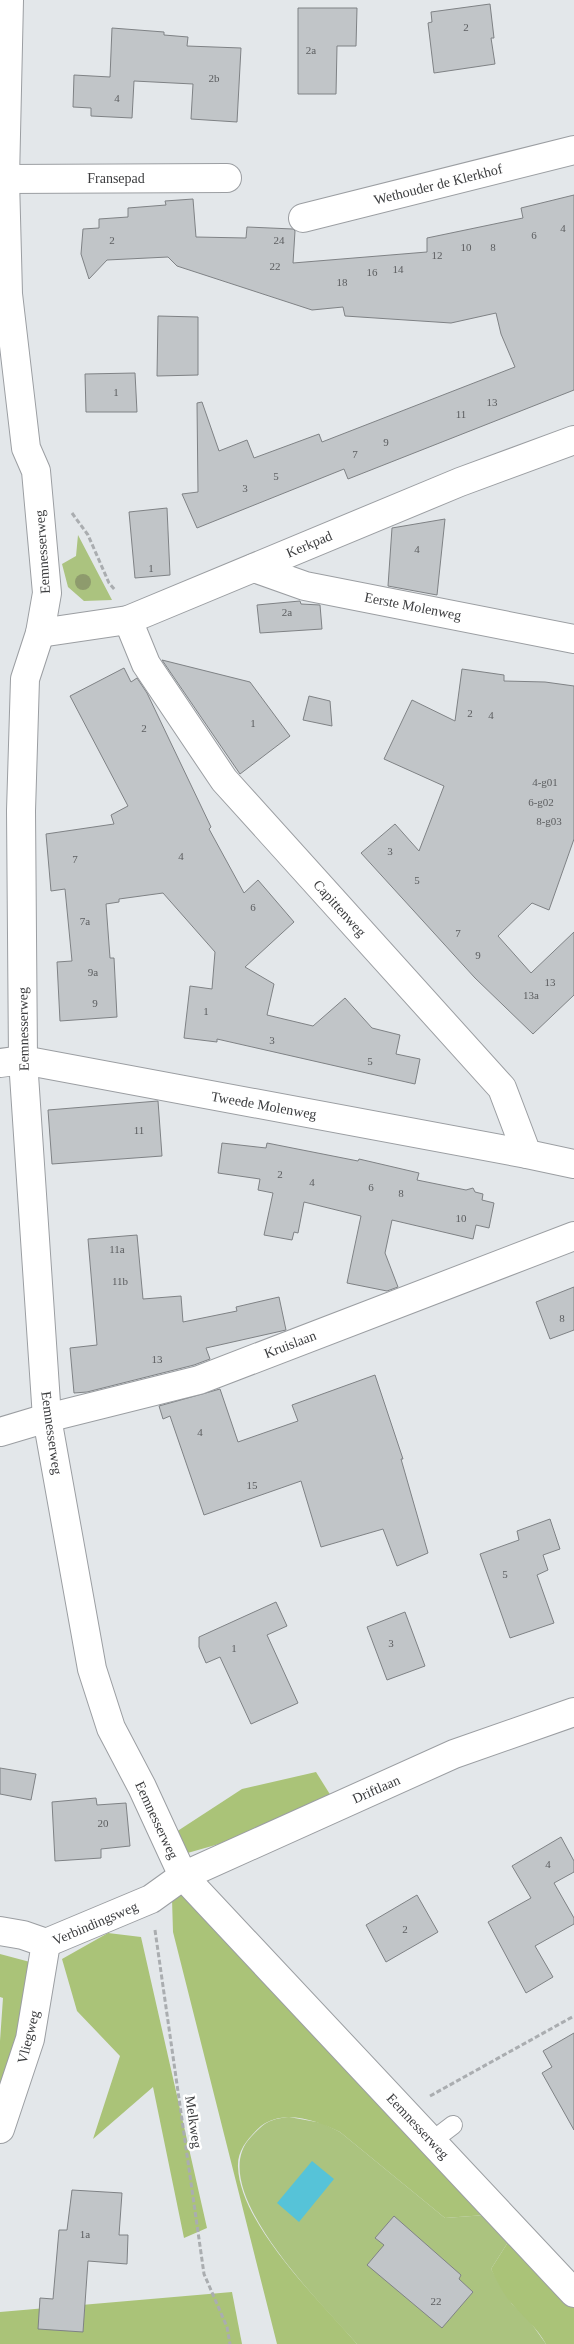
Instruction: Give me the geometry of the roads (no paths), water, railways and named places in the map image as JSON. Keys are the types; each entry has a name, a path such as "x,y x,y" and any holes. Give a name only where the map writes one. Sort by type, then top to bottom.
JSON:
{"street":[{"path":"8,0 5,179 10,401"},
{"name":"Wethouder de Klerkhof","path":"302,218 574,150"},
{"name":"Fransepad","path":"5,179 227,178"},
{"name":"Eemnesserweg","path":"10,401 26,448 36,470 47,593 40,633 25,679 11,1062 47,1418 92,1669 111,1728 142,1787 183,1876 403,2110 442,2133 571,2283"},
{"name":"Kerkpad","path":"40,633 128,620 460,482 574,440"},
{"name":"Eerste Molenweg","path":"254,568 305,586 574,638"},
{"name":"Capittenweg","path":"128,620 146,664 224,780 502,1088 527,1154"},
{"name":"Tweede Molenweg","path":"11,1062 527,1154"},
{"path":"527,1154 574,1164"},
{"name":"Kruislaan","path":"0,1432 47,1418 200,1380 574,1236"},
{"name":"Driftlaan","path":"183,1876 454,1754 574,1712"},
{"name":"Verbindingsweg","path":"0,1930 24,1935 46,1943 151,1899 183,1876"},
{"name":"Vliegweg","path":"0,2129 30,2039 46,1943"}],"water":[{"path":"312,2161 334,2179 299,2222 277,2203"}]}
